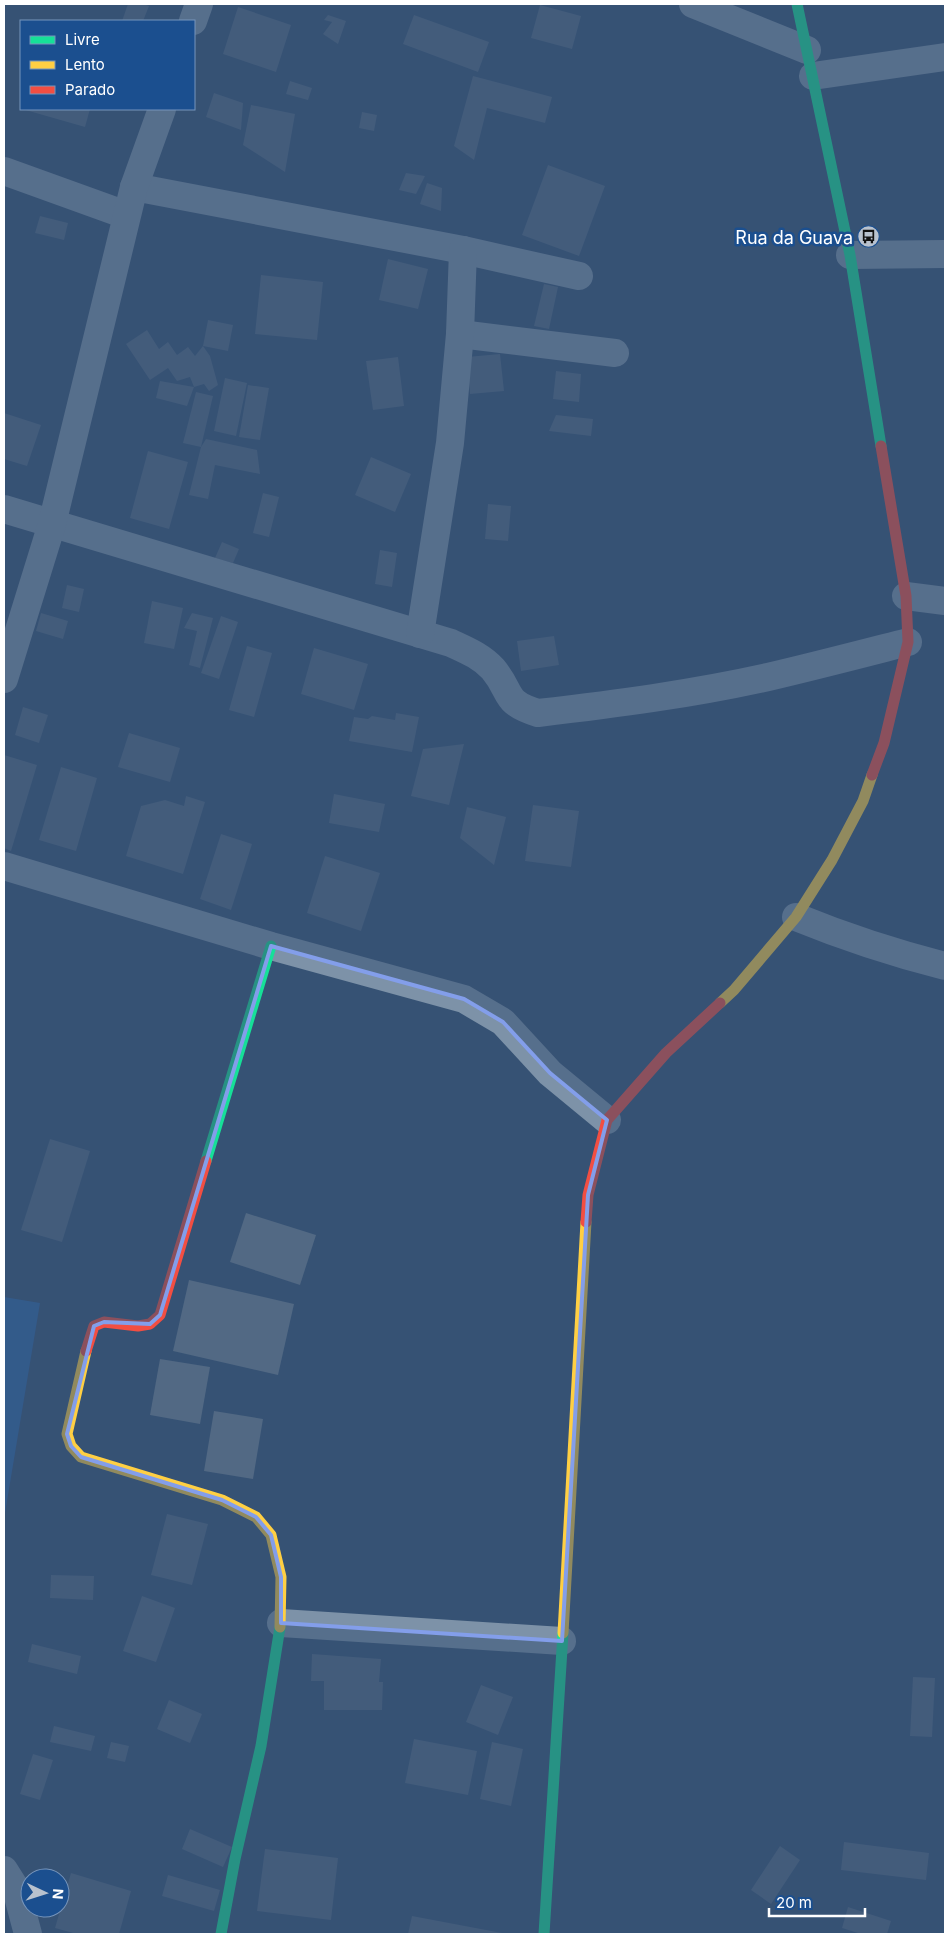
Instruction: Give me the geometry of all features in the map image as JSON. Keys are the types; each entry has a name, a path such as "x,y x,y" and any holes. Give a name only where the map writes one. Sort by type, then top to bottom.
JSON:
{"street":[{"path":"193,20 200,4"},
{"path":"693,4 810,63 945,57"},
{"path":"544,1934 588,1195 607,1120 666,1053 734,990 796,917 832,860 863,801 884,744 908,642 906,596 850,255 797,4"},
{"path":"4,679 52,524 134,187 162,110"},
{"path":"4,171 126,216"},
{"path":"134,187 463,250 579,276"},
{"path":"420,634 450,443 460,334 463,250"},
{"path":"850,255 945,254"},
{"path":"460,334 616,353"},
{"path":"4,509 450,643 477,655 494,670 511,700 522,708 538,713 640,701 701,690 767,677 908,642"},
{"path":"906,596 945,601"},
{"path":"4,866 271,946 464,998 503,1022 550,1073 607,1120"},
{"path":"796,917 895,954 945,966"},
{"path":"221,1934 235,1859 262,1746 281,1623 281,1577 271,1535 256,1517 222,1500 81,1456 71,1446 68,1434 89,1337 94,1326 104,1322 138,1326 150,1324 160,1315 271,946"},
{"path":"281,1623 562,1641"},
{"path":"4,1870 16,1889 28,1934"}],"highlighted area":[{"path":"271,946 464,999 503,1022 550,1073 607,1120 588,1195 562,1641 281,1623 281,1577 271,1535 256,1517 222,1500 81,1457 71,1446 67,1434 94,1326 104,1322 150,1324 160,1315"}],"shaded area":[{"path":"4,1297 40,1303 4,1519"}],"building":[{"path":"128,4 149,6 143,20 122,20"},
{"path":"540,5 581,16 572,49 531,38"},
{"path":"238,7 291,25 276,72 223,54"},
{"path":"328,15 346,21 338,44 323,34 332,22 324,20"},
{"path":"414,15 489,42 478,72 403,44"},
{"path":"473,76 552,97 545,123 487,108 474,160 454,146"},
{"path":"290,81 312,88 308,100 286,94"},
{"path":"214,93 243,103 241,130 206,117"},
{"path":"251,105 295,114 285,172 243,145"},
{"path":"26,110 90,110 85,127"},
{"path":"362,112 377,115 374,131 359,128"},
{"path":"548,165 605,186 579,256 522,235"},
{"path":"406,173 425,176 416,194 399,190"},
{"path":"427,183 442,188 441,211 420,204"},
{"path":"40,216 68,223 64,240 35,233"},
{"path":"388,259 428,269 418,309 379,300"},
{"path":"261,275 323,282 317,340 255,334"},
{"path":"544,284 558,287 549,329 534,326"},
{"path":"208,320 233,325 228,351 203,346"},
{"path":"147,330 159,349 168,342 177,355 188,347 195,356 203,346 210,356 218,385 209,391 204,384 194,387 190,377 177,381 168,368 150,380 126,344"},
{"path":"500,354 504,391 470,394 467,357"},
{"path":"398,357 404,406 373,410 366,361"},
{"path":"556,371 581,374 579,402 553,399"},
{"path":"225,378 247,383 236,436 214,431"},
{"path":"160,381 194,387 187,406 156,398"},
{"path":"248,385 269,388 260,440 239,437"},
{"path":"196,392 213,396 201,447 183,443"},
{"path":"4,413 41,425 27,466 4,459"},
{"path":"556,415 593,419 591,436 549,431"},
{"path":"206,439 257,450 260,474 215,465 208,499 189,495 201,447"},
{"path":"148,451 188,462 169,529 130,518"},
{"path":"371,457 411,474 395,512 355,495"},
{"path":"263,493 279,497 269,537 253,533"},
{"path":"488,504 511,506 508,541 485,539"},
{"path":"222,542 239,549 233,563 215,558"},
{"path":"380,550 397,553 392,587 375,584"},
{"path":"67,585 84,589 79,612 62,608"},
{"path":"152,601 183,608 174,649 144,643"},
{"path":"41,613 68,621 63,639 36,631"},
{"path":"192,613 213,618 200,668 189,665 197,631 184,628"},
{"path":"221,616 238,622 219,679 201,673"},
{"path":"554,636 559,665 521,671 517,641"},
{"path":"247,646 272,653 254,717 229,710"},
{"path":"314,648 368,664 354,710 301,694"},
{"path":"23,707 48,715 39,743 15,735"},
{"path":"396,713 419,717 412,752 349,741 354,717 368,719 372,716 395,720"},
{"path":"129,733 180,748 170,782 118,767"},
{"path":"464,744 449,805 411,796 423,749"},
{"path":"4,755 37,765 11,851 4,848"},
{"path":"61,767 97,778 76,851 39,840"},
{"path":"334,794 385,804 379,832 329,823"},
{"path":"186,796 205,802 183,874 126,856 141,806 165,800 184,806"},
{"path":"533,805 579,811 571,867 525,861"},
{"path":"467,807 506,817 494,865 460,838"},
{"path":"221,834 252,844 231,910 200,899"},
{"path":"325,856 380,873 361,931 307,913"},
{"path":"50,1139 90,1151 62,1242 21,1230"},
{"path":"246,1213 316,1235 300,1285 230,1262"},
{"path":"189,1280 294,1304 278,1375 173,1351"},
{"path":"160,1359 210,1367 200,1424 150,1415"},
{"path":"214,1411 263,1419 253,1479 204,1471"},
{"path":"167,1514 208,1524 192,1585 151,1575"},
{"path":"51,1575 94,1576 93,1600 50,1598"},
{"path":"142,1596 175,1608 156,1662 123,1651"},
{"path":"32,1644 81,1656 77,1674 28,1662"},
{"path":"312,1654 381,1659 379,1682 383,1682 382,1710 324,1710 324,1681 311,1681"},
{"path":"913,1677 935,1678 932,1737 910,1736"},
{"path":"481,1685 513,1697 498,1735 466,1722"},
{"path":"169,1700 202,1714 190,1743 157,1729"},
{"path":"54,1726 95,1736 91,1751 50,1742"},
{"path":"414,1739 477,1751 468,1795 405,1783"},
{"path":"111,1742 129,1746 125,1762 107,1758"},
{"path":"492,1742 523,1749 511,1806 480,1799"},
{"path":"33,1754 53,1760 40,1800 20,1794"},
{"path":"190,1829 232,1847 223,1867 182,1849"},
{"path":"844,1842 929,1853 926,1880 841,1870"},
{"path":"780,1846 800,1860 771,1904 751,1890"},
{"path":"265,1849 338,1858 331,1920 257,1911"},
{"path":"71,1873 131,1891 119,1934 77,1934 55,1928 58,1918 70,1918"},
{"path":"168,1875 220,1890 214,1911 162,1896"},
{"path":"848,1907 891,1921 887,1934 861,1934 842,1928"},
{"path":"412,1916 502,1933 502,1934 408,1934"}],"traffic: fast":[{"path":"797,4 850,255 881,446"},
{"path":"206,1161 271,946"},
{"path":"221,1934 235,1859 261,1746 280,1627"},
{"path":"544,1934 563,1633"}],"traffic: slow":[{"path":"720,1003 734,990 796,917 832,860 863,801 872,775"},
{"path":"563,1633 586,1222"},
{"path":"86,1351 67,1434 71,1446 81,1457 222,1500 256,1517 271,1535 281,1577 280,1627"}],"traffic: jam":[{"path":"872,775 884,743 908,642 906,596 881,446"},
{"path":"586,1222 588,1195 607,1120 666,1053 720,1003"},
{"path":"86,1351 94,1326 104,1322 138,1326 150,1324 160,1315 206,1161"}],"place":[{"name":"Rua da Guava","path":"869,237"}]}
